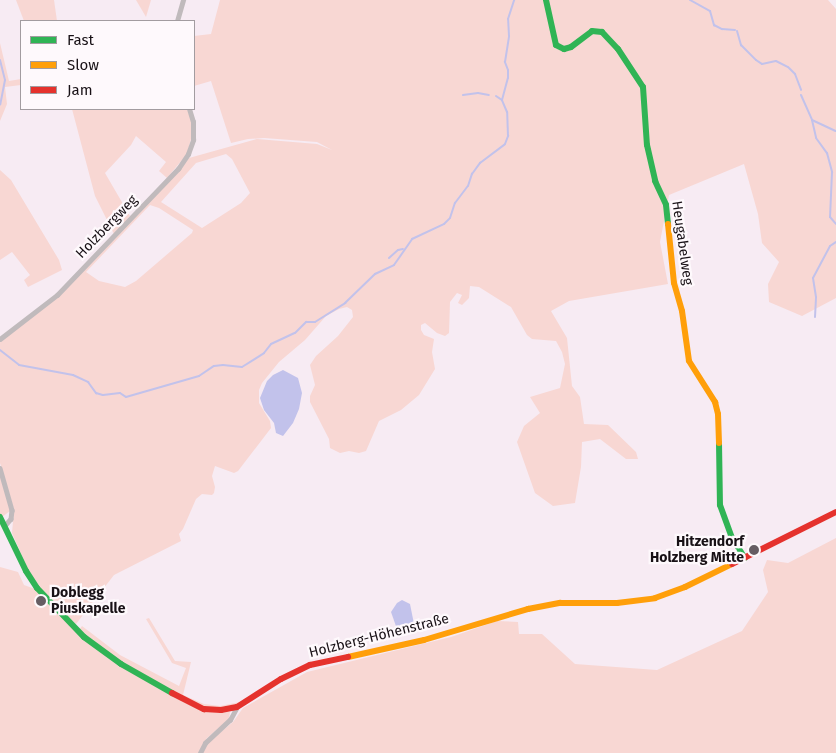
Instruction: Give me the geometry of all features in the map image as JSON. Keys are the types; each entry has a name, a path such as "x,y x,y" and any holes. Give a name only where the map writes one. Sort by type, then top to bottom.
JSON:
{"street":[{"path":"177,20 183,0"},
{"name":"Heugabelweg","path":"546,0 552,35 556,44 564,49 571,47 592,31 602,32 618,49 643,87 647,144 655,181 666,205 674,283 689,361 698,378 715,402 718,414 720,505 731,536 745,558"},
{"name":"Holzbergweg","path":"0,339 57,295 178,169 188,154 193,140 193,122 189,110"},
{"path":"0,468 12,510 11,519 5,526"},
{"name":"Holzberg-Höhenstraße","path":"0,517 26,571 41,594 92,644 130,669 194,705 215,710 238,707 281,679 310,665 424,640 548,604 576,602 625,603 655,598 685,587 836,512"},
{"path":"200,753 205,743 230,720 238,707"}],"shaded area":[{"path":"16,0 54,0 57,20 24,20"},
{"path":"136,0 151,0 146,17"},
{"path":"220,0 828,0 836,9 836,298 802,316 769,302 768,284 779,262 762,243 758,214 744,164 669,195 660,242 668,284 569,301 551,311 567,338 572,386 580,397 584,424 608,425 636,452 638,459 626,459 600,439 582,442 581,467 575,503 553,506 535,493 517,442 524,426 540,413 530,397 560,388 565,364 562,352 556,341 532,339 527,335 511,307 479,287 470,286 469,298 462,305 458,303 462,295 457,293 450,302 449,333 445,336 437,333 425,323 421,325 424,335 434,339 432,352 435,369 419,395 401,410 379,421 366,451 340,453 330,448 329,439 310,402 310,396 315,385 310,365 316,356 338,336 353,317 352,310 347,307 339,309 326,316 305,340 279,362 262,383 259,390 259,403 270,421 271,428 238,471 234,473 215,466 212,476 215,487 214,493 212,495 202,494 196,499 179,534 181,541 114,575 76,624 42,593 26,565 12,533 14,510 0,463 0,341 58,296 189,158 257,139 317,144 332,150 317,142 264,138 248,139 231,143 211,81 195,86 195,36 211,34","holes":["226,154 232,159 250,193 241,203 202,228 161,202 196,163","150,205 159,208 193,230 192,233 136,281 125,287 99,281 86,272"]},
{"path":"0,43 9,81 20,79 20,85 5,87 7,104 0,121"},
{"path":"72,110 187,110 192,122 191,139 187,154 167,178 159,171 166,162 136,136 131,145 105,173 130,216 114,234 95,196"},
{"path":"0,170 11,180 59,260 62,270 28,287 24,280 30,275 12,252 0,260"},
{"path":"0,473 10,511 2,517 0,514"},
{"path":"836,538 836,753 0,753 0,567 18,572 24,585 35,589 83,638 186,703 230,712 229,719 206,739 211,740 233,722 243,708 307,672 451,637 497,621 518,622 519,634 542,634 575,664 657,670 742,631 768,592 763,570 767,560 788,563"},
{"path":"149,618 175,661 191,662 183,695 204,704 220,706 240,702 215,708 198,705 122,662 79,630 82,626 120,655 179,686 186,668 172,663 146,619"}],"water":[{"path":"283,370 298,378 302,393 299,409 293,423 283,436 276,433 274,423 264,410 260,398 267,381 273,375"},
{"path":"402,600 410,604 414,624 397,629 391,612 397,603"}],"waterway":[{"path":"0,350 19,365 73,375 88,382 96,393 103,395 120,393 126,397 199,376 214,366 242,367 264,353 271,344 295,333 306,322 315,322 345,303 375,274 394,265 412,239 444,224 450,218 455,203 468,186 472,174 480,163 505,144 508,136 507,112 502,100 508,78 505,62 509,36 508,19 514,0"},
{"path":"690,0 710,11 714,25 722,29 735,30"},
{"path":"737,31 741,45 756,60 762,64 776,61 788,67 795,74 801,90"},
{"path":"0,60 5,80 0,105"},
{"path":"463,95 478,93 489,95"},
{"path":"801,95 812,120 836,131"},
{"path":"496,96 502,100"},
{"path":"812,120 816,138 827,153 832,172 830,217 836,224"},
{"path":"815,317 816,297 813,278 830,246 836,242"},
{"path":"389,258 398,250 403,249"}],"traffic: fast":[{"path":"546,0 556,45 564,49 571,47 592,31 602,32 618,49 643,87 647,145 655,181 666,205 668,224"},
{"path":"719,443 720,505 731,536 745,558"},
{"path":"0,517 26,571 37,588 84,637 121,664 172,693"}],"traffic: slow":[{"path":"668,224 674,283 682,311 689,361 715,402 718,414 719,443"},
{"path":"348,657 424,640 528,609 560,603 617,603 655,598 685,587 732,564"}],"traffic: jam":[{"path":"732,564 836,512"},
{"path":"172,693 204,709 221,710 237,707 281,679 310,665 348,657"}],"place":[{"name":"Hitzendorf Holzberg Mitte","path":"754,550"},
{"name":"Doblegg Piuskapelle","path":"41,601"}]}
